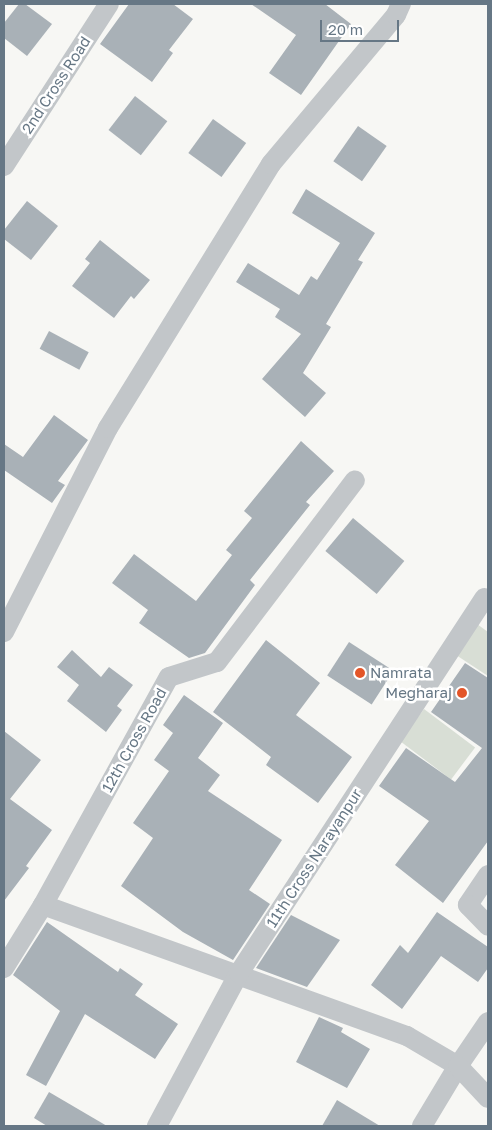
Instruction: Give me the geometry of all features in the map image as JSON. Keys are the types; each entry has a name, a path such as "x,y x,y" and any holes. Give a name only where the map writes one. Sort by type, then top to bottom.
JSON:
{"street":[{"name":"2nd Cross Road","path":"4,166 109,4"},
{"path":"4,632 108,428 271,164 396,14 400,4"},
{"name":"12th Cross Road","path":"4,968 43,905 169,677 217,662 355,480"},
{"name":"11th Cross Narayanpur","path":"157,1126 239,972 484,598"},
{"path":"488,875 468,905 488,926"},
{"path":"43,905 239,972 408,1036 458,1066 488,1098"},
{"path":"422,1126 458,1066 488,1022"}],"shaded area":[{"path":"477,624 488,632 488,676 456,655"},
{"path":"424,709 475,748 451,779 400,741"}],"building":[{"path":"19,4 25,4 52,24 27,56 4,38 4,23"},
{"path":"129,4 173,4 193,19 169,50 173,53 152,82 100,44"},
{"path":"251,4 325,4 351,24 301,95 269,73 296,35"},
{"path":"135,96 167,121 141,155 109,130"},
{"path":"213,119 246,143 221,177 188,153"},
{"path":"358,126 387,146 362,181 333,161"},
{"path":"306,189 375,233 358,260 363,262 326,324 331,327 303,373 326,393 305,417 262,379 301,334 275,317 280,309 236,282 248,263 299,295 311,276 317,280 340,243 292,213"},
{"path":"27,201 58,226 31,260 4,239 4,230"},
{"path":"100,240 150,280 134,299 131,296 114,318 72,286 90,263 85,259"},
{"path":"49,331 89,352 79,370 40,349"},
{"path":"54,415 88,440 58,481 65,485 52,503 4,470 4,444 23,457"},
{"path":"301,441 334,471 306,502 310,505 250,580 255,585 205,653 189,658 139,623 148,610 112,583 134,554 196,601 232,555 226,550 252,518 244,511"},
{"path":"353,518 404,561 377,594 325,551"},
{"path":"266,640 320,683 296,715 352,757 318,803 266,765 271,757 213,712"},
{"name":"Namrata","path":"349,642 393,671 372,704 327,676"},
{"path":"72,650 101,677 109,667 133,685 117,706 122,710 106,732 67,701 79,685 57,667"},
{"path":"465,663 488,678 488,841 443,903 395,865 429,821 379,786 406,748 455,782 482,748 431,712"},
{"path":"184,695 223,723 198,758 220,775 208,791 282,840 249,890 270,904 233,960 183,932 121,886 153,838 133,823 169,771 154,760 173,733 163,725"},
{"path":"4,731 41,760 10,799 52,830 26,866 29,868 4,901"},
{"path":"437,912 488,947 488,968 478,982 441,956 402,1009 371,985 400,945 408,953"},
{"path":"291,915 340,940 307,987 256,968"},
{"path":"47,922 118,972 120,968 143,984 135,995 178,1024 155,1059 85,1014 46,1086 26,1075 60,1011 13,975"},
{"path":"319,1017 343,1028 341,1032 370,1049 347,1088 296,1062"},
{"path":"49,1092 107,1126 47,1126 34,1118"},
{"path":"337,1100 380,1126 322,1126"}],"place":[{"name":"Namrata","path":"360,673"},
{"name":"Megharaj","path":"462,693"}]}
